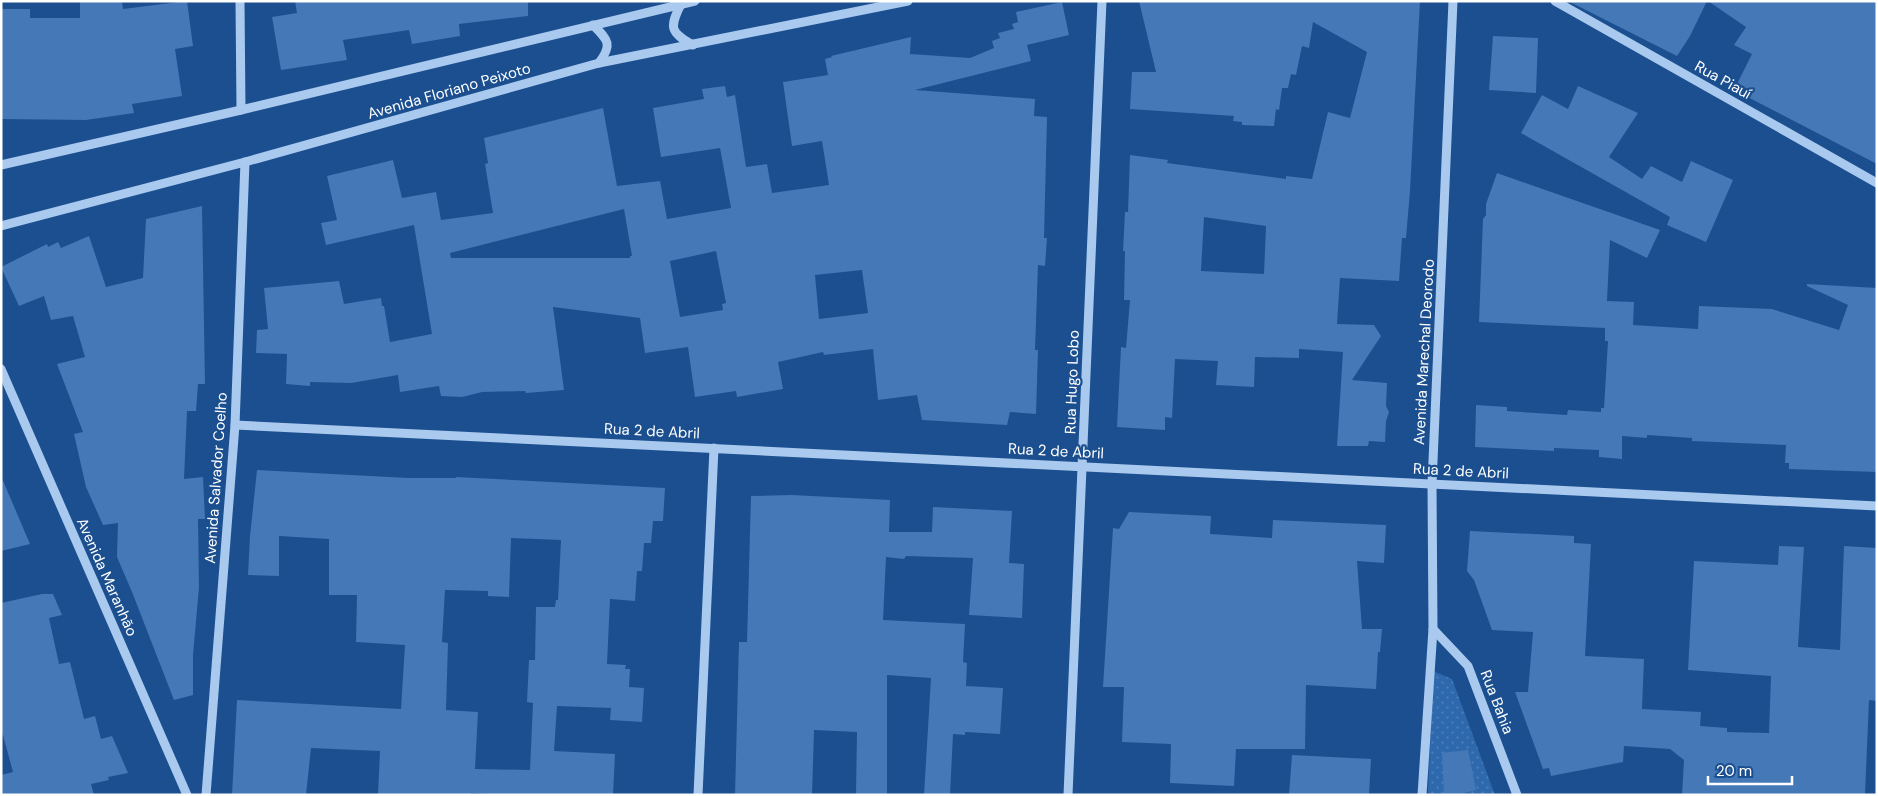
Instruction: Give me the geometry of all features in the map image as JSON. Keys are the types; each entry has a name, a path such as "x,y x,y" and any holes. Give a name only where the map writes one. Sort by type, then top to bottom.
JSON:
{"street":[{"path":"240,1 241,110"},
{"name":"Avenida Floriano Peixoto","path":"1,165 241,110 695,1"},
{"name":"Avenida Floriano Peixoto","path":"1,226 245,162 599,63 908,1"},
{"name":"Rua Hugo Lobo","path":"1068,795 1102,1"},
{"name":"Avenida Marechal Deorodo","path":"1422,795 1433,629 1432,484 1454,1"},
{"name":"Rua Piauí","path":"1555,1 1877,183"},
{"path":"681,4 672,27 676,36 693,45"},
{"path":"593,25 604,36 608,45 607,52 599,63"},
{"name":"Avenida Salvador Coelho","path":"206,795 235,425 245,162"},
{"name":"Avenida Maranhão","path":"1,370 188,795"},
{"name":"Rua 2 de Abril","path":"235,425 1877,506"},
{"path":"698,795 714,448"},
{"name":"Rua Bahia","path":"1433,629 1468,666 1517,795"}],"shaded area":[{"path":"1433,671 1452,679 1495,795 1428,795"}],"building":[{"path":"80,1 122,1 123,9 187,1 193,46 175,49 182,96 132,104 134,113 86,120 1,119 1,9 30,9 30,18 80,18"},
{"path":"295,1 528,1 528,16 459,24 460,36 412,44 409,30 343,40 347,60 281,70 272,17 297,13"},
{"path":"1139,1 1420,1 1410,191 1406,238 1402,238 1399,281 1340,278 1337,324 1374,325 1381,336 1352,380 1387,383 1386,406 1389,412 1386,421 1385,442 1369,441 1368,446 1337,446 1343,352 1299,349 1299,358 1255,357 1254,387 1216,385 1218,361 1175,359 1172,418 1165,417 1165,430 1117,427 1121,347 1126,348 1130,300 1124,300 1125,251 1123,251 1125,212 1128,212 1130,155 1168,160 1167,163 1286,179 1286,176 1312,179 1328,112 1350,118 1367,52 1313,22 1309,48 1302,46 1296,75 1291,74 1288,88 1282,88 1279,110 1276,109 1274,126 1242,125 1242,122 1233,121 1234,116 1130,109 1132,72 1156,72","holes":["1204,217 1266,226 1264,274 1201,271"]},
{"path":"1568,1 1707,1 1690,36 1677,56"},
{"path":"1708,1 1877,1 1877,164 1734,90 1752,54 1734,45 1746,27"},
{"path":"1062,2 1069,35 1027,45 1031,61 915,90 1035,99 1034,116 1047,117 1044,238 1047,238 1045,266 1038,265 1035,350 1038,350 1036,414 1010,412 1007,425 922,420 917,395 878,400 873,349 824,355 823,352 778,362 783,389 737,397 736,391 695,397 688,347 645,353 640,318 553,307 564,390 526,393 525,391 482,392 462,397 441,396 439,386 400,392 398,375 351,383 310,382 310,386 286,384 287,354 256,353 257,330 268,329 264,288 339,281 344,304 381,298 390,342 432,334 414,225 326,245 321,223 337,220 327,176 393,160 402,198 436,192 441,220 493,213 485,164 488,163 484,138 603,108 617,186 660,181 667,219 731,208 720,148 661,157 653,108 704,99 702,89 725,86 727,97 735,95 746,167 767,164 772,193 829,185 822,141 792,146 783,82 828,75 825,59 831,56 911,37 910,54 970,58 994,48 992,41 1000,38 998,33 1014,29 1012,24 1018,22 1016,12","holes":["624,209 632,256 630,258 451,258 450,253","716,251 726,303 722,304 723,310 680,317 670,261","862,270 868,313 819,319 815,275"]},
{"path":"1493,36 1538,38 1536,93 1489,90"},
{"path":"1578,86 1638,113 1609,157 1642,179 1651,166 1682,182 1691,161 1733,180 1706,242 1667,225 1670,217 1521,133 1542,95 1568,109"},
{"path":"1497,173 1660,230 1647,258 1610,240 1607,301 1634,302 1633,325 1698,329 1699,306 1772,309 1839,330 1848,305 1807,286 1807,284 1877,288 1877,472 1789,469 1789,463 1785,463 1786,445 1692,441 1692,438 1647,435 1647,438 1622,436 1622,459 1599,457 1599,450 1554,448 1554,451 1475,447 1476,405 1507,407 1507,411 1567,415 1568,410 1601,412 1601,408 1604,408 1608,341 1605,341 1605,328 1479,322 1483,219 1486,215 1486,204"},
{"path":"202,206 205,384 198,384 196,411 187,411 184,479 203,477 205,519 198,519 199,587 193,655 193,695 174,700 117,557 118,523 103,525 86,487 74,434 83,432 57,364 85,357 73,316 51,320 44,296 19,306 1,267 47,244 48,247 58,242 61,248 89,236 106,287 143,278 146,219"},
{"path":"257,470 408,478 456,477 665,488 663,521 653,521 651,543 644,543 642,571 637,571 635,601 610,599 607,664 626,665 625,669 630,669 629,687 644,688 642,722 610,720 611,708 557,706 554,751 615,754 613,795 471,793 471,795 378,795 380,751 311,748 306,795 232,795 237,700 401,709 405,645 356,642 357,595 329,595 329,539 279,536 279,576 248,575","holes":["511,538 561,540 558,600 556,600 555,607 536,607 535,660 529,660 527,702 533,703 530,770 475,769 478,712 446,710 448,643 442,642 445,590 488,591 488,596 509,597"]},
{"path":"1,476 30,544 1,551"},
{"path":"792,495 890,500 889,532 932,532 933,507 1012,511 1009,563 1024,564 1022,618 969,615 973,558 906,556 904,559 886,557 883,620 965,624 963,662 967,663 966,686 1003,688 1000,734 965,732 965,735 953,734 950,795 924,795 931,678 887,675 887,795 856,795 857,732 814,730 812,795 735,795 739,642 747,642 751,496"},
{"path":"1129,512 1211,516 1210,534 1272,538 1273,520 1386,525 1384,563 1357,561 1362,629 1382,629 1380,652 1378,652 1376,689 1306,685 1305,749 1236,749 1234,786 1170,783 1171,744 1122,742 1124,687 1103,687 1113,528 1119,529"},
{"path":"1470,531 1574,536 1574,543 1591,544 1585,656 1644,659 1642,709 1701,712 1700,726 1727,728 1727,732 1769,733 1771,676 1688,670 1694,561 1778,565 1779,546 1804,547 1798,647 1840,650 1844,546 1877,548 1877,701 1869,700 1865,795 1682,795 1684,760 1670,749 1624,746 1623,762 1551,776 1549,768 1543,769 1515,692 1528,692 1533,632 1492,630 1474,580 1467,571"},
{"path":"42,594 53,594 62,615 49,618 59,664 70,662 84,719 95,716 101,739 112,736 128,773 108,777 109,780 91,784 94,795 1,795 1,775 13,772 1,728 1,603"},
{"path":"1468,750 1476,790 1464,793 1464,795 1444,795 1442,753"},
{"path":"1292,755 1371,759 1369,795 1289,795"}]}
